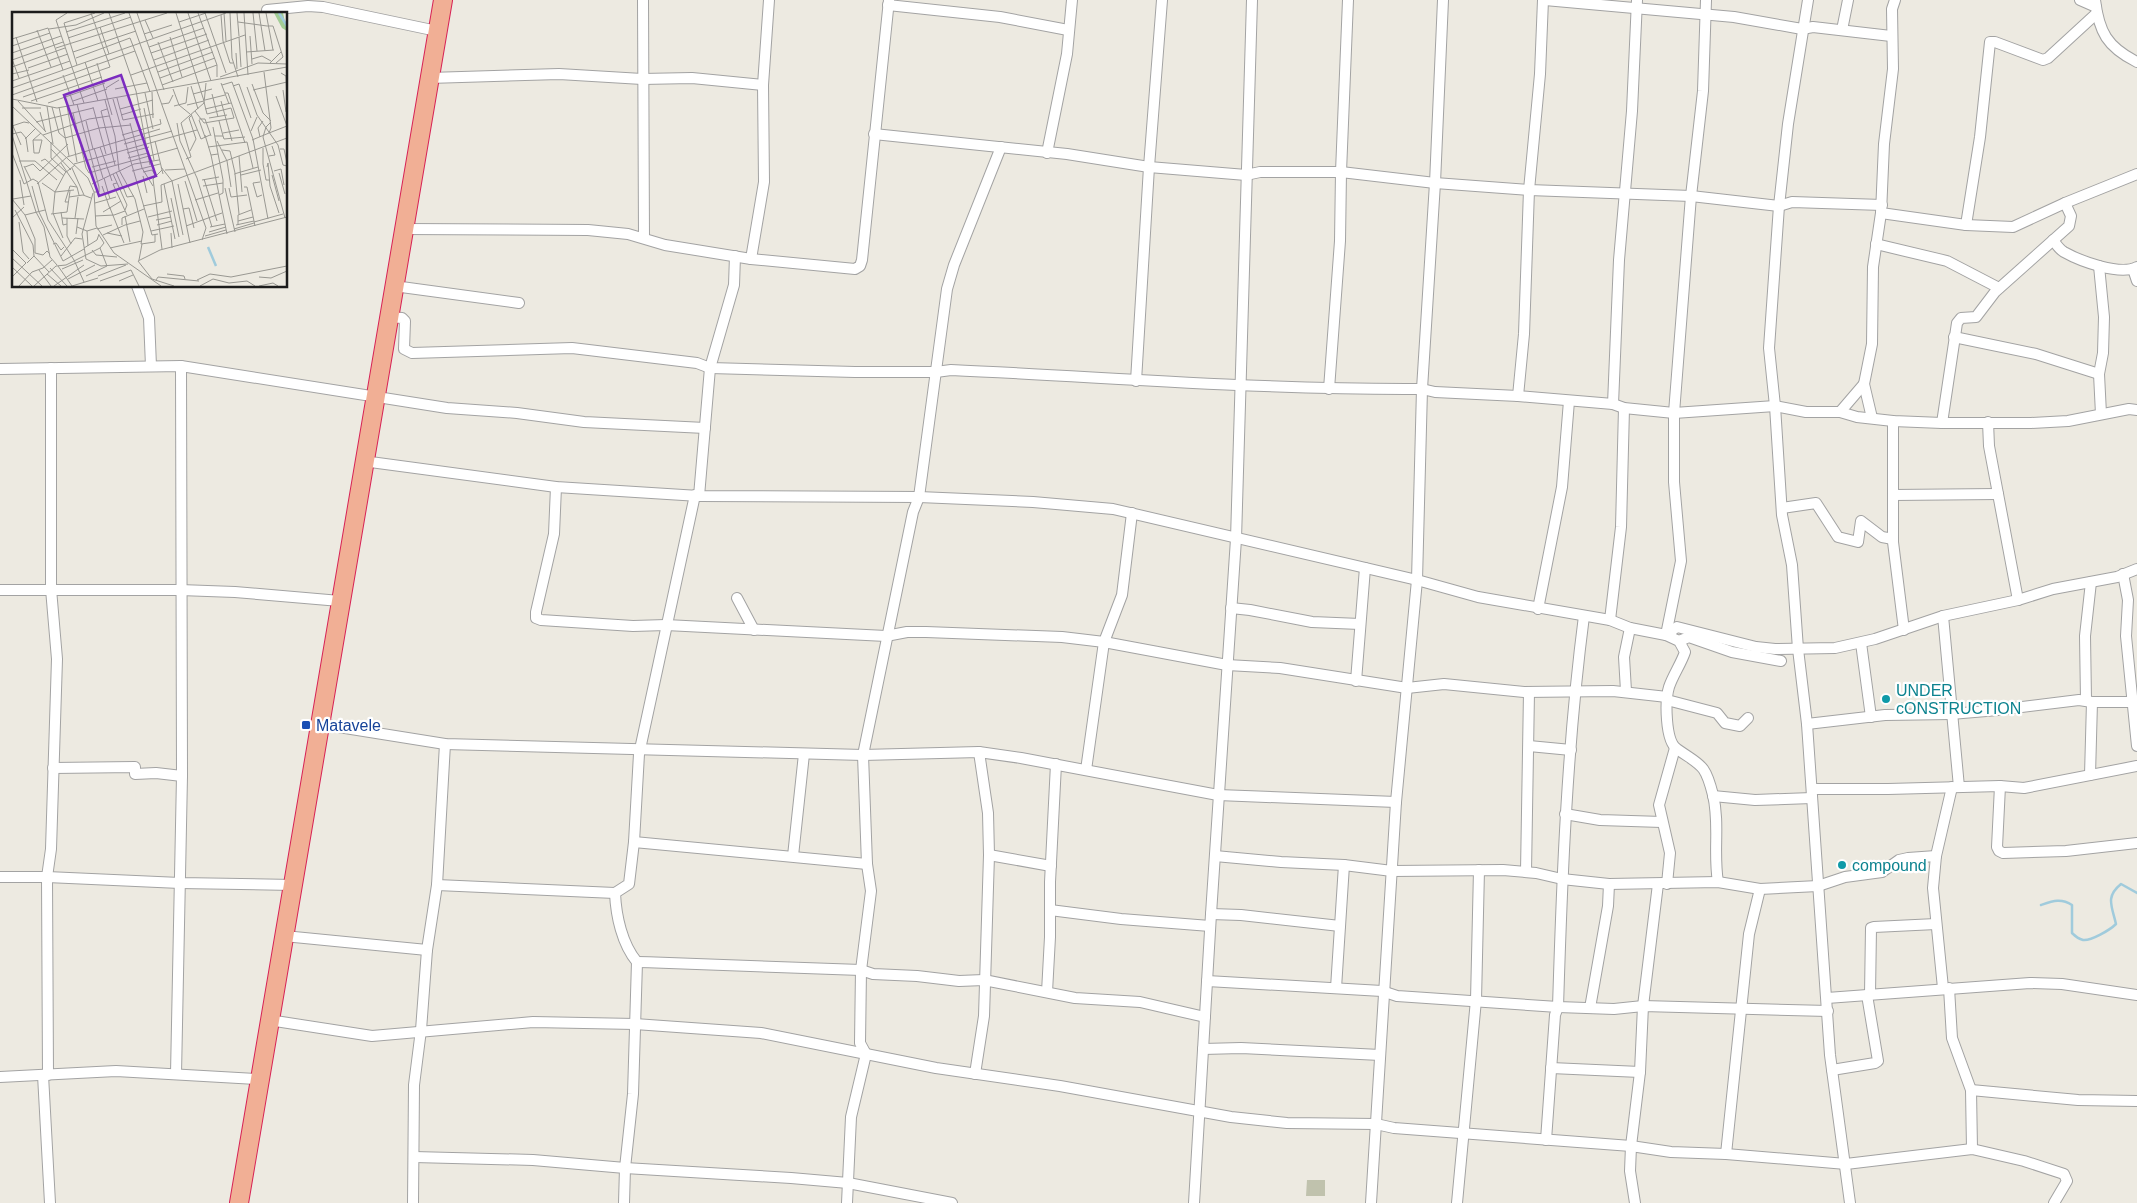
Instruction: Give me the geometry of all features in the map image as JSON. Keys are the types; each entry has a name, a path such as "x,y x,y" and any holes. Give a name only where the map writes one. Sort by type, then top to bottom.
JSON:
{"highway":[{"path":"239,1203 258,1079 293,885 363,461 443,0"}],"street":[{"path":"643,0 644,238"},
{"path":"751,259 764,182 763,85 769,0"},
{"path":"1047,153 1067,54 1072,0"},
{"path":"1136,381 1149,166 1162,0"},
{"path":"1194,1203 1218,796 1236,539 1239,386 1252,0"},
{"path":"1329,389 1340,241 1348,0"},
{"path":"1371,1203 1382,991 1396,802 1417,580 1422,388 1435,183 1443,0"},
{"path":"1518,396 1525,313 1529,190 1540,74 1544,0 1636,4 1706,15 1734,17 1802,29 1813,27 1891,36"},
{"path":"1666,635 1681,561 1674,482 1674,413 1691,196 1703,91 1706,0"},
{"path":"1808,0 1802,29 1779,206 1769,334 1782,508 1792,565 1798,649 1807,724 1832,1070 1848,1190 1852,1201"},
{"path":"1842,30 1848,0"},
{"path":"1872,418 1864,384 1872,344 1873,267 1881,209 1884,144 1893,68 1891,36 1892,9 1895,0"},
{"path":"2080,0 2096,7"},
{"path":"403,229 588,230 628,234 665,245 751,259 855,269 860,266 888,2 1000,17 1068,30"},
{"path":"1613,404 1623,192 1632,111 1636,4"},
{"path":"268,8 323,7 437,32"},
{"path":"2096,7 2099,25 2103,34 2126,56 2137,62"},
{"path":"1966,225 1980,137 1990,42 1995,42 2042,60 2048,58 2096,7"},
{"path":"429,78 559,74 642,79 692,78 763,85"},
{"path":"874,134 1149,166 1246,175 1260,172 1341,172 1435,183 1529,190 1691,196 1779,206 1792,202 1881,209 1966,225 2013,227 2065,203 2137,174"},
{"path":"848,1203 851,1117 866,1054 860,1043 861,970 872,891 866,864 863,755 886,636 913,512 919,497 947,289 954,265 1001,148"},
{"path":"1942,423 1954,337 1961,318 1976,317 1999,288 2069,226 2071,221 2065,203"},
{"path":"2053,240 2064,252 2099,266 2123,270 2135,268 2137,281"},
{"path":"1876,244 1948,261 1999,288"},
{"path":"437,885 615,893 629,884 634,842 640,749 666,625 697,496 710,368 734,285 735,256"},
{"path":"2099,266 2104,317 2103,353 2099,374 2101,414"},
{"path":"394,286 519,303"},
{"path":"138,288 149,318 151,366"},
{"path":"389,317 402,318 405,321 404,349 412,353 572,348 697,363 710,368 936,372 951,370 1239,386 1329,389 1422,388 1435,392 1518,396 1613,404 1624,408 1674,413 1775,406 1806,412 1840,412 1857,417 1893,421 1942,423 2031,423 2068,420 2129,409 2137,410"},
{"path":"1954,337 2036,354 2099,374"},
{"path":"0,368 181,366 447,408 509,412 584,422 705,428"},
{"path":"176,1074 182,776 180,590 181,366"},
{"path":"50,1203 45,1075 47,877 51,849 57,659 51,589 51,368"},
{"path":"1840,412 1864,384"},
{"path":"1538,609 1562,487 1569,401"},
{"path":"1610,620 1621,527 1624,408"},
{"path":"1893,421 1893,538 1904,630"},
{"path":"1988,422 1989,446 2018,600"},
{"path":"363,461 556,487 697,496 919,497 1113,508 1236,539 1417,580 1456,592 1538,609 1610,620 1630,628 1666,635 1680,641 1685,652 1670,686 1667,699 1668,735 1675,748 1700,764 1706,772 1713,796 1717,832 1715,861 1718,882"},
{"path":"556,487 554,534 536,612 536,618 541,620 633,626 666,625 886,636 907,632 926,632 1062,637 1104,642 1227,665 1280,668 1407,688 1444,684 1529,692 1626,691 1667,699 1717,713 1726,723 1740,726 1748,718"},
{"path":"1893,494 1998,494"},
{"path":"1782,508 1816,503 1838,537 1858,542 1861,520 1882,537 1893,538"},
{"path":"1086,770 1104,642 1122,595 1132,513"},
{"path":"1356,681 1365,568"},
{"path":"1666,635 1677,627 1756,647 1835,648 1861,643 1943,616 2018,600 2053,589 2091,582 2137,569"},
{"path":"2123,574 2128,600 2126,636 2134,698 2137,746"},
{"path":"2090,775 2089,701 2085,636 2091,582"},
{"path":"0,590 180,590 235,592 340,601"},
{"path":"737,598 754,630"},
{"path":"1231,608 1312,622 1360,624"},
{"path":"1546,1140 1555,1015 1558,1007 1565,814 1574,719 1574,693 1584,616"},
{"path":"1943,616 1955,787 1936,856 1933,888 1936,924 1952,1038 1971,1090 1972,1149"},
{"path":"1626,691 1624,656 1630,628"},
{"path":"1680,641 1689,637 1732,652 1781,661"},
{"path":"1861,643 1871,717"},
{"path":"1526,872 1529,692"},
{"path":"1807,724 1871,717 1951,714 2134,698"},
{"path":"320,724 445,744 863,755 979,752 1056,764 1218,796 1396,802"},
{"path":"413,1203 414,1085 421,1030 427,950 437,885 445,744"},
{"path":"1529,746 1571,750"},
{"path":"1635,1203 1630,1171 1631,1146 1640,1072 1642,1006 1670,853 1659,805 1675,748"},
{"path":"975,1074 984,1016 989,856 988,813 979,752"},
{"path":"794,856 804,754"},
{"path":"1047,992 1056,764"},
{"path":"1713,796 1755,800 1812,793 1955,787 2000,786 2024,788 2137,766"},
{"path":"53,768 136,767 136,774 156,773 182,776"},
{"path":"2000,786 1998,851 2003,853 2066,851 2137,843"},
{"path":"1565,814 1600,820 1662,822"},
{"path":"634,842 866,864"},
{"path":"989,856 1051,866"},
{"path":"1215,856 1344,865 1392,871 1479,870 1526,872 1562,879 1609,884 1718,882 1760,889 1818,886 1845,876 1882,872 1899,860 1936,856"},
{"path":"1336,988 1344,865"},
{"path":"1458,1203 1476,1000 1479,870"},
{"path":"0,877 293,885"},
{"path":"1590,1008 1608,906 1609,884"},
{"path":"1726,1154 1749,934 1760,889"},
{"path":"615,893 619,922 631,954 637,962 632,1094 625,1168 624,1203"},
{"path":"1050,910 1120,919 1210,926"},
{"path":"1211,914 1257,916 1340,926"},
{"path":"1832,1070 1878,1061 1869,994 1871,928 1936,924"},
{"path":"284,936 427,950"},
{"path":"637,962 861,970 873,974 918,976 959,981 984,980 1075,998 1140,1002 1205,1018"},
{"path":"1207,981 1382,991 1397,996 1558,1007 1625,1009 1642,1006 1828,1011"},
{"path":"1827,998 2012,984 2062,984 2137,995"},
{"path":"269,1020 372,1036 421,1030 533,1022 635,1024 761,1033 927,1067 1270,1122 1376,1124 1394,1128 1631,1146 1671,1152 1726,1154 1846,1164 1972,1149 2024,1161 2064,1174 2067,1180 2054,1203"},
{"path":"1203,1049 1241,1048 1380,1055"},
{"path":"1552,1068 1640,1072"},
{"path":"0,1077 116,1071 258,1079"},
{"path":"1971,1090 2078,1100 2137,1101"},
{"path":"414,1157 533,1160 848,1183 952,1203"}],"shaded area":[{"path":"1307,1180 1325,1180 1325,1196 1306,1196"}],"waterway":[{"path":"2041,905 2053,901 2061,901 2072,905 2072,933 2080,939 2086,940 2100,935 2116,924 2111,898 2121,884 2137,893"}],"place":[{"name":"UNDER cONSTRUCTION","path":"1886,699"},
{"name":"Matavele","path":"306,725"},
{"name":"compound","path":"1842,865"}]}
